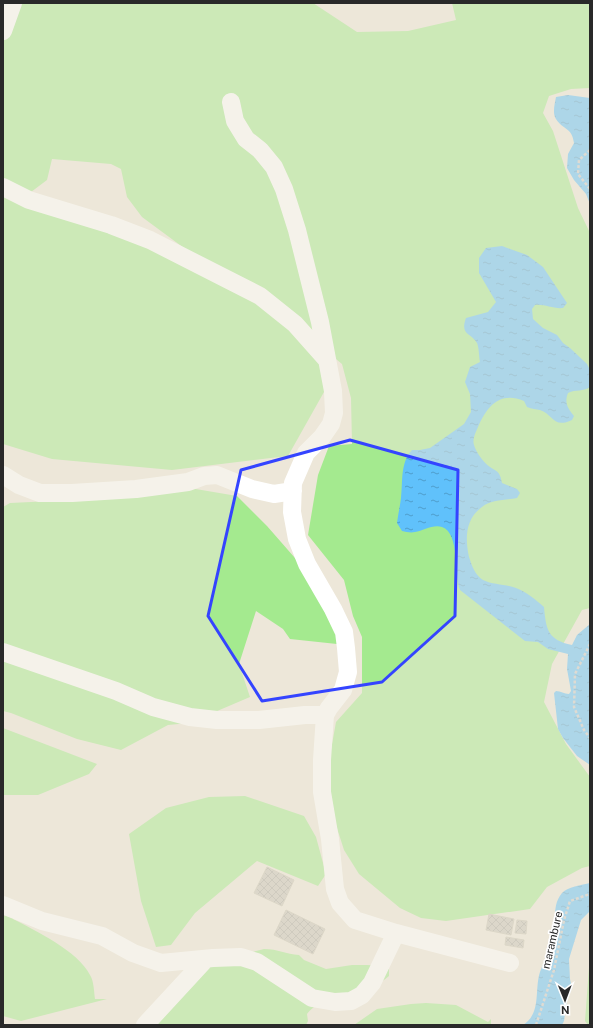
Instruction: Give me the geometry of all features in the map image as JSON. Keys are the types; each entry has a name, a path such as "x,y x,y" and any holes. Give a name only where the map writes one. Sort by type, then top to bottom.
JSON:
{"lane":[{"path":"3,31 13,3"},
{"path":"231,102 235,121 246,139 260,150 274,167 284,189 316,307 333,391 334,413 331,424 322,437 306,453 294,483 292,512 297,539 307,564 333,609 344,632 348,672 343,690 325,715 322,760 322,792 330,839 336,889 340,903 355,920 396,933 510,963"},
{"path":"3,187 29,200 111,225 150,240 260,296 295,324 327,361"},
{"path":"3,475 20,485 40,493 72,493 136,489 188,482 204,476 217,475 252,489 274,494 293,491"},
{"path":"3,652 116,691 153,707 190,716 217,720 259,720 305,714 325,715"},
{"path":"3,905 42,921 102,936 133,953 161,963 241,957 256,962 312,998 335,1002 351,1001 362,995 372,984 396,933"},
{"path":"145,1025 206,959"}],"path":[{"path":"590,150 580,160 578,174 590,189"},
{"path":"590,644 575,674 574,707 584,730 590,738"},
{"name":"marambure","path":"536,1025 554,970 564,920 570,901 590,894"}],"highlighted area":[{"path":"350,440 458,470 455,616 382,682 262,701 208,616 241,470"}],"green space":[{"path":"3,3 313,3 357,32 408,31 456,20 452,3 590,3 590,88 571,89 549,96 543,113 553,131 578,208 590,233 590,608 582,610 552,664 544,702 566,744 590,777 590,866 582,868 547,887 530,909 446,921 421,918 400,908 359,874 344,850 336,825 327,772 336,722 362,693 362,637 353,616 344,580 308,535 318,475 329,446 352,444 351,398 342,364 286,318 333,376 288,456 172,470 52,459 3,444","holes":["52,159 111,164 121,169 127,197 142,217 207,265 31,192 47,180"]},
{"path":"184,487 237,496 267,526 343,613 337,644 290,639 283,629 256,611 239,664 250,697 189,723 168,725 121,750 77,739 3,711 3,507 10,503 135,497"},
{"path":"3,728 97,764 89,774 38,795 3,795"},
{"path":"245,796 304,816 316,837 326,874 318,886 257,861 195,913 171,945 156,947 141,901 129,834 166,808 209,797"},
{"path":"3,915 16,919 13,919 56,942 76,958 84,966 91,977 95,999 107,999 21,1021 3,1016"},
{"path":"264,949 299,955 304,960 326,969 352,965 382,966 389,969 389,976 363,993 341,1001 326,1002 317,1005 307,1014 308,1021 306,1025 142,1025 211,962"},
{"path":"590,954 590,1025 588,1025 585,1021"},
{"path":"426,1003 456,1005 488,1022 491,1019 491,1025 354,1025 377,1009"}],"water":[{"path":"568,95 590,98 590,204 586,194 574,180 567,168 568,154 574,143 573,138 569,131 559,123 554,114 556,97"},
{"path":"502,246 527,255 543,267 567,303 563,308 535,305 532,309 533,319 543,328 557,335 563,343 587,364 590,370 590,387 568,393 566,400 567,405 574,416 572,420 561,423 557,422 540,410 527,407 524,401 516,398 501,399 490,407 482,419 474,436 475,448 480,457 498,473 502,483 517,489 520,493 517,498 485,505 472,517 469,523 467,536 469,557 476,573 483,580 520,590 531,596 544,607 547,628 553,637 558,640 572,645 577,635 590,624 590,765 577,756 558,729 554,693 559,691 569,694 571,691 567,669 568,654 548,649 538,642 525,641 460,590 456,555 452,537 448,531 442,527 435,526 415,532 407,532 402,531 397,523 403,472 408,455 412,450 430,448 464,424 471,412 470,394 465,382 470,367 480,362 477,343 467,333 464,328 464,324 466,318 488,312 496,302 479,273 479,258 486,248"},
{"path":"590,883 590,911 581,920 569,959 572,988 567,1000 564,1021 562,1025 523,1025 529,1020 535,1008 538,979 552,947 554,938 555,909 559,898 567,889"}],"building":[{"path":"267,867 294,880 282,906 254,893"},
{"path":"286,910 325,929 313,954 274,935"},
{"path":"489,914 514,919 511,935 486,930"},
{"path":"517,920 527,921 526,934 515,933"},
{"path":"506,937 524,940 523,948 505,945"}]}
